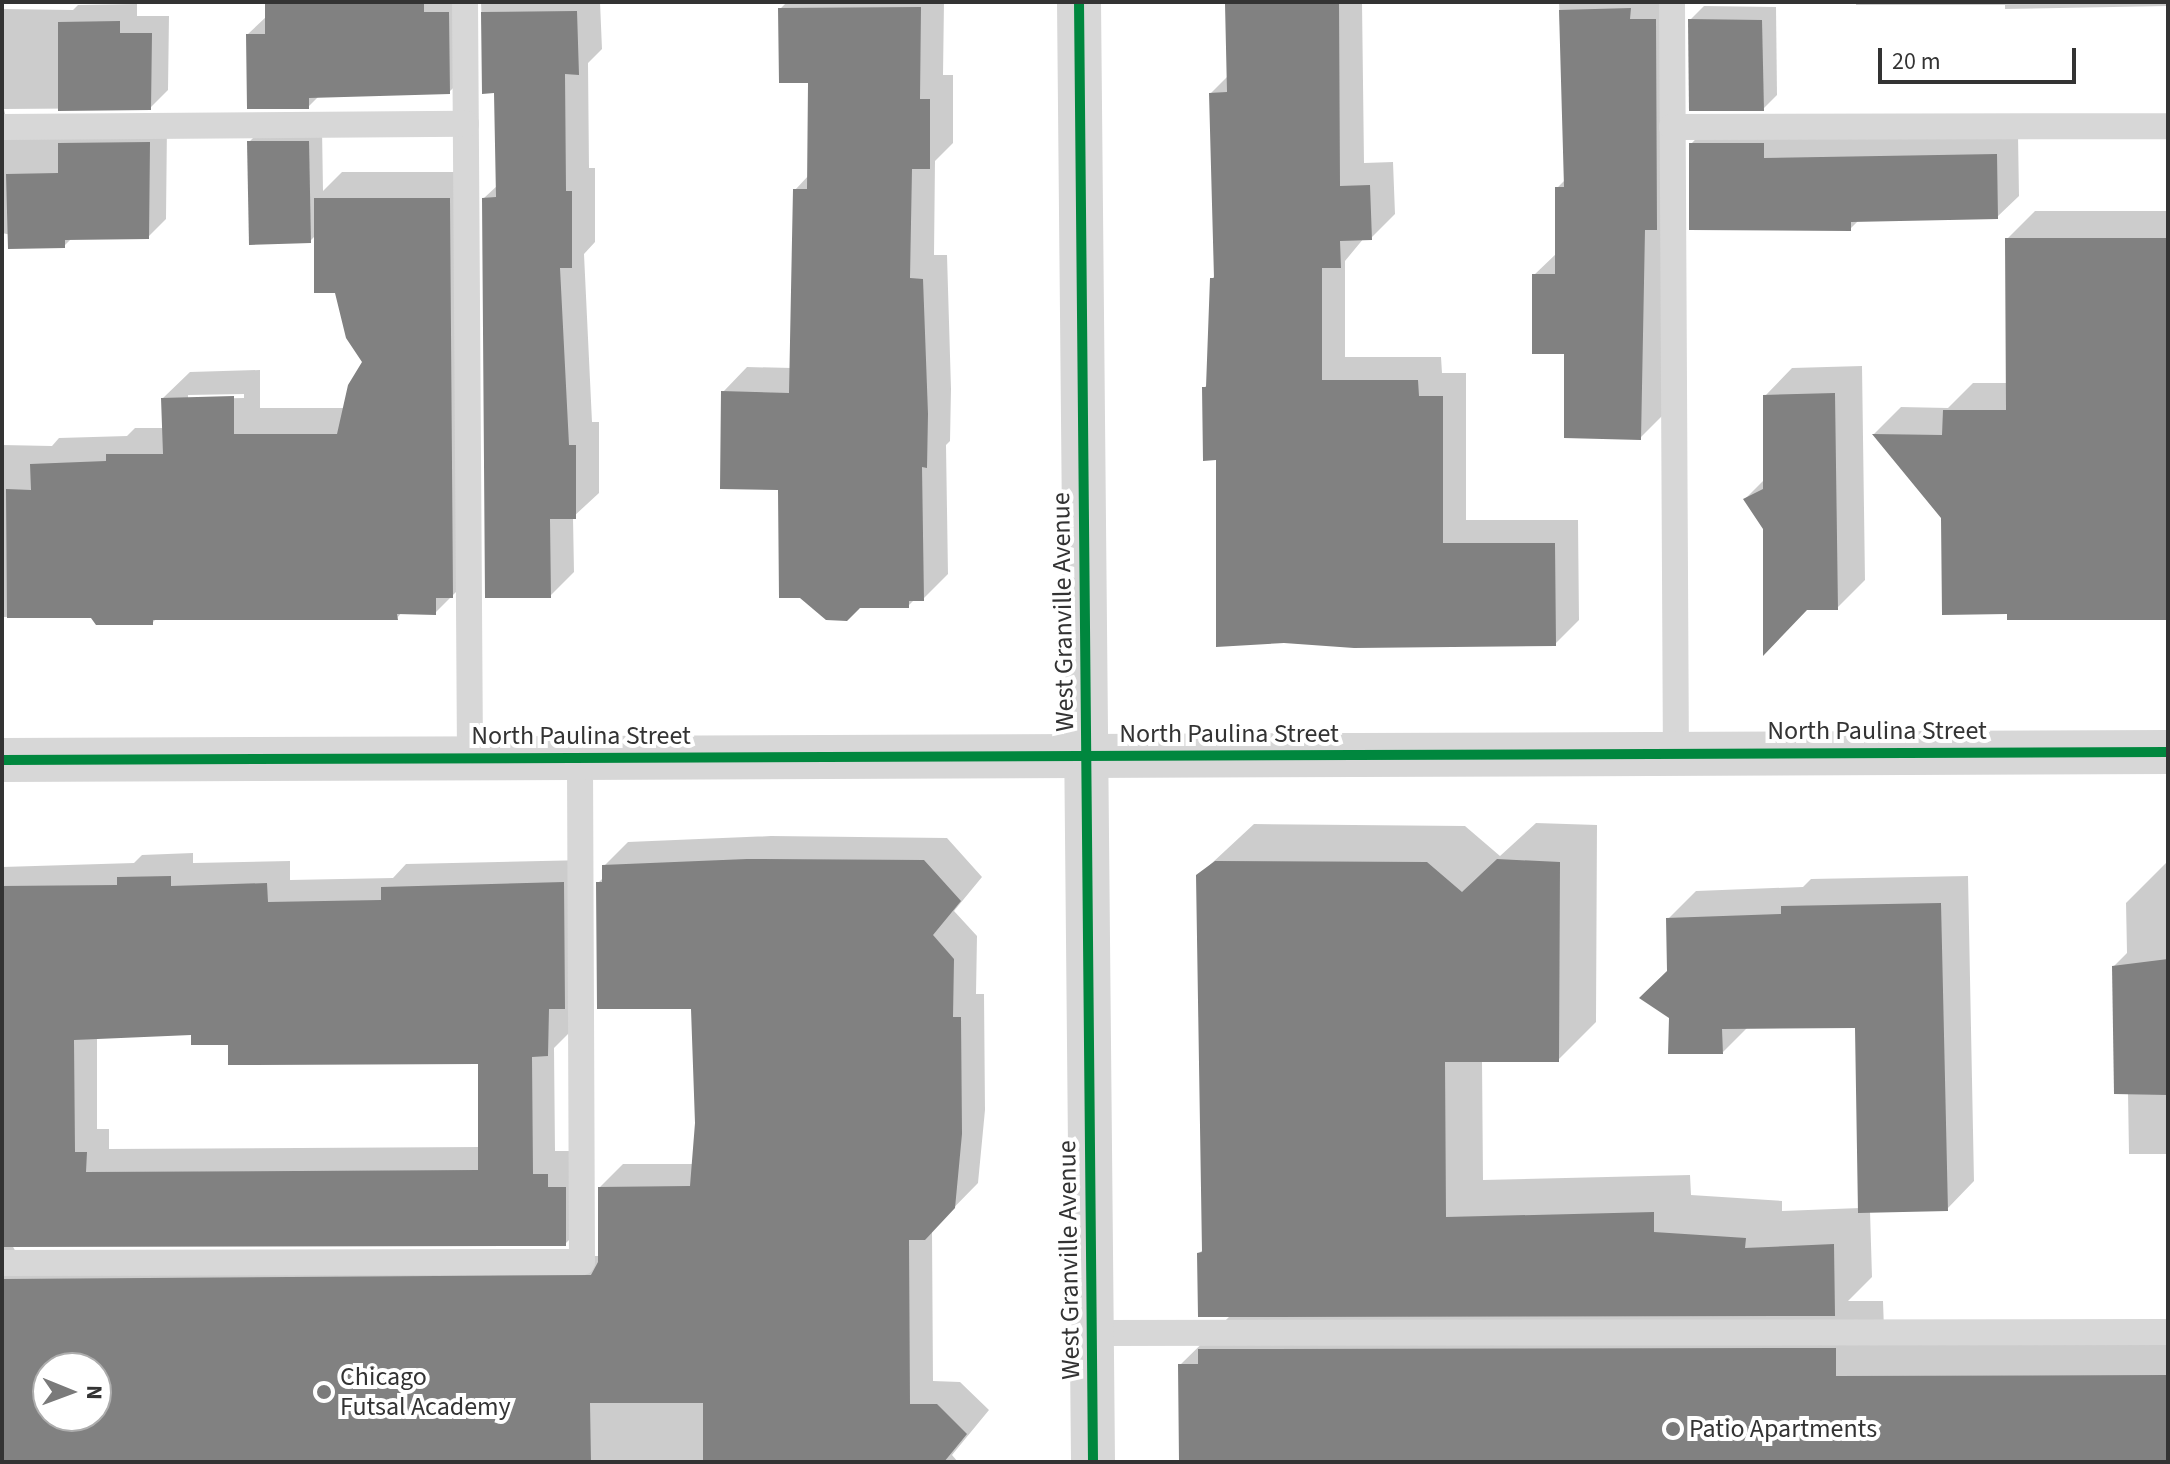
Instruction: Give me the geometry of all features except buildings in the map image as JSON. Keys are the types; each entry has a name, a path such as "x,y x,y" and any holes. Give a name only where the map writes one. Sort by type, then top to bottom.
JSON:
{"street":[{"name":"West Granville Avenue","path":"1079,2 1093,1462"},
{"name":"North Paulina Street","path":"2,760 2168,752"}],"lane":[{"path":"465,2 470,759"},
{"path":"1672,2 1676,754"},
{"path":"2,127 466,124"},
{"path":"1672,127 2168,126"},
{"path":"2,1263 582,1262 580,759"},
{"path":"1092,1333 2168,1332"}],"cycle path":[{"path":"1079,2 1093,1462"},
{"path":"2,760 2168,752"}],"place":[{"name":"Chicago Futsal Academy","path":"324,1392"},
{"name":"Patio Apartments","path":"1673,1429"}]}
